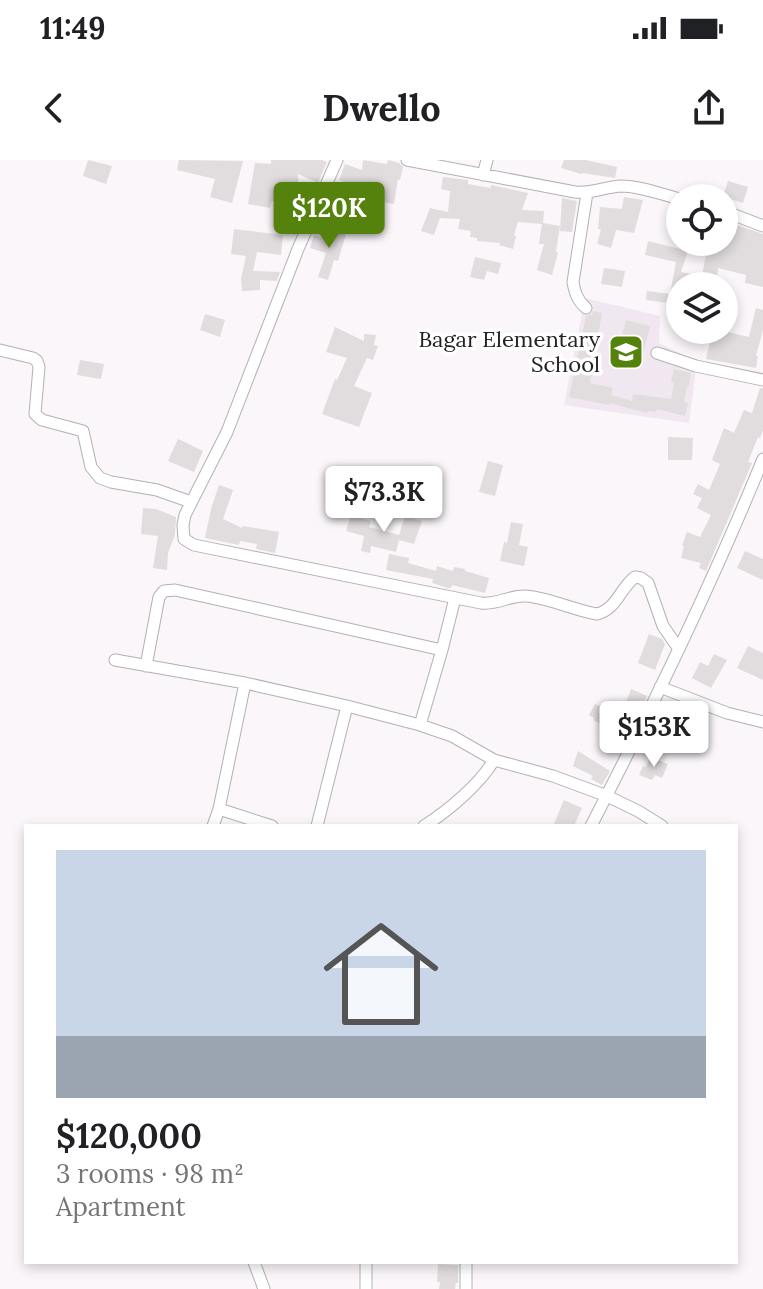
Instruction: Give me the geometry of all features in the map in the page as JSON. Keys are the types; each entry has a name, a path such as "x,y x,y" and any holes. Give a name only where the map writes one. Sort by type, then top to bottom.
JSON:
{"street":[{"path":"337,160 227,432 185,515 184,539 194,545 488,604 521,596 534,597 597,614 611,607 630,581 635,577 641,578 648,583 663,626 679,649"},
{"path":"407,160 587,193 620,186 666,196"},
{"path":"483,175 487,160"},
{"path":"586,308 579,302 573,282 587,193"},
{"path":"738,216 763,226"},
{"path":"0,350 37,361 35,414 42,420 83,431 91,467 100,478 157,490 191,502"},
{"path":"657,353 696,366 763,380"},
{"path":"592,824 679,649 763,459"},
{"path":"146,666 159,597 164,591 175,590 442,650"},
{"path":"420,725 455,598"},
{"path":"115,660 245,683 420,725 452,736 494,760 553,776 607,796 659,824"},
{"path":"214,824 245,683"},
{"path":"660,687 727,713 763,722"},
{"path":"318,824 347,706"},
{"path":"427,824 483,776 494,760"},
{"path":"219,809 266,824"},
{"path":"255,1264 264,1289"},
{"path":"366,1264 366,1289"},
{"path":"466,1264 466,1289"}],"shaded area":[{"name":"Bagar Elementary School","path":"585,298 660,316 659,343 697,361 689,423 564,405"}],"building":[{"path":"88,160 112,166 106,184 83,176"},
{"path":"179,160 243,161 232,203 210,197 215,179 177,170"},
{"path":"271,160 327,162 318,183 298,174 299,192 311,198 305,211 272,201 270,208 248,204 255,163 271,164"},
{"path":"363,160 387,164 388,160 403,167 394,204 376,201 378,186 355,183 354,186 339,180 345,164 362,170"},
{"path":"564,160 586,160 617,167 615,178 561,168"},
{"path":"443,177 528,193 522,210 544,211 543,223 560,226 552,275 537,270 544,244 539,244 542,224 518,222 513,249 500,243 477,241 477,238 470,237 471,231 458,229 460,219 440,218 434,235 421,231 430,208 448,212 450,191 441,189"},
{"path":"738,184 748,187 743,203 738,202"},
{"path":"624,197 643,200 634,233 616,230 611,248 597,244 601,229 598,229 600,207 622,209"},
{"path":"562,198 577,201 572,232 560,231"},
{"path":"738,225 763,234 763,287 745,283 746,275 738,272 718,268 718,272 703,272 705,256 738,256"},
{"path":"328,228 346,234 328,280 318,277 326,253 310,248 314,235 325,239"},
{"path":"234,229 283,235 281,255 257,252 253,271 280,272 277,281 260,280 260,290 242,291 246,256 231,254"},
{"path":"648,241 666,246 666,256 686,256 681,272 674,272 676,262 645,255"},
{"path":"475,257 501,263 498,274 487,271 484,280 470,277"},
{"path":"604,268 625,271 622,287 601,284"},
{"path":"647,291 666,293 666,303 646,300"},
{"path":"756,308 763,310 756,368 706,359 710,344 738,344 738,334 749,337"},
{"path":"594,311 602,313 590,383 613,388 611,395 632,401 633,394 671,399 674,369 691,373 684,402 688,403 685,416 657,409 656,412 647,413 569,397 586,316"},
{"path":"205,314 225,320 220,337 200,330"},
{"path":"626,320 650,326 641,362 616,358"},
{"path":"335,327 364,341 364,334 376,335 374,345 378,346 373,360 367,358 354,386 372,393 359,427 322,414 347,358 326,352"},
{"path":"80,360 104,364 101,379 77,375"},
{"path":"760,388 763,388 763,430 706,571 699,568 701,563 681,558 687,532 700,537 711,515 697,508 702,498 693,494 698,484 709,490 720,464 712,460 724,428 734,433 744,410 752,413"},
{"path":"668,437 693,438 692,460 668,460"},
{"path":"178,439 203,451 194,472 168,461"},
{"path":"488,461 503,465 495,496 479,492"},
{"path":"219,485 233,490 223,519 242,528 279,532 275,553 256,549 257,544 240,541 239,545 205,538"},
{"path":"143,508 156,509 176,517 167,570 153,568 158,536 141,534"},
{"path":"351,515 371,521 369,527 399,535 405,516 422,521 414,544 399,540 396,552 371,546 370,553 361,551 364,536 346,531"},
{"path":"511,522 523,524 519,545 528,547 524,566 500,561"},
{"path":"745,551 763,559 763,580 737,568"},
{"path":"389,554 409,558 408,563 436,571 437,566 453,571 454,567 489,578 485,593 452,585 448,588 432,583 433,579 386,570"},
{"path":"649,634 662,639 665,644 655,670 638,663"},
{"path":"748,646 763,653 763,680 737,668"},
{"path":"714,654 727,660 711,688 692,678 700,662 708,666"},
{"path":"631,689 647,696 629,732 607,723 606,726 589,715 595,704 620,717"},
{"path":"676,706 687,709 679,737 686,741 681,752 664,747 676,723 672,721"},
{"path":"578,751 610,771 602,785 591,779 593,776 573,766"},
{"path":"650,757 668,764 662,778 655,775 652,780 639,775"},
{"path":"564,800 582,808 575,824 554,824"},
{"path":"438,1264 458,1265 455,1289 439,1289"}],"place":[{"name":"Bagar Elementary School","path":"626,352"}]}
